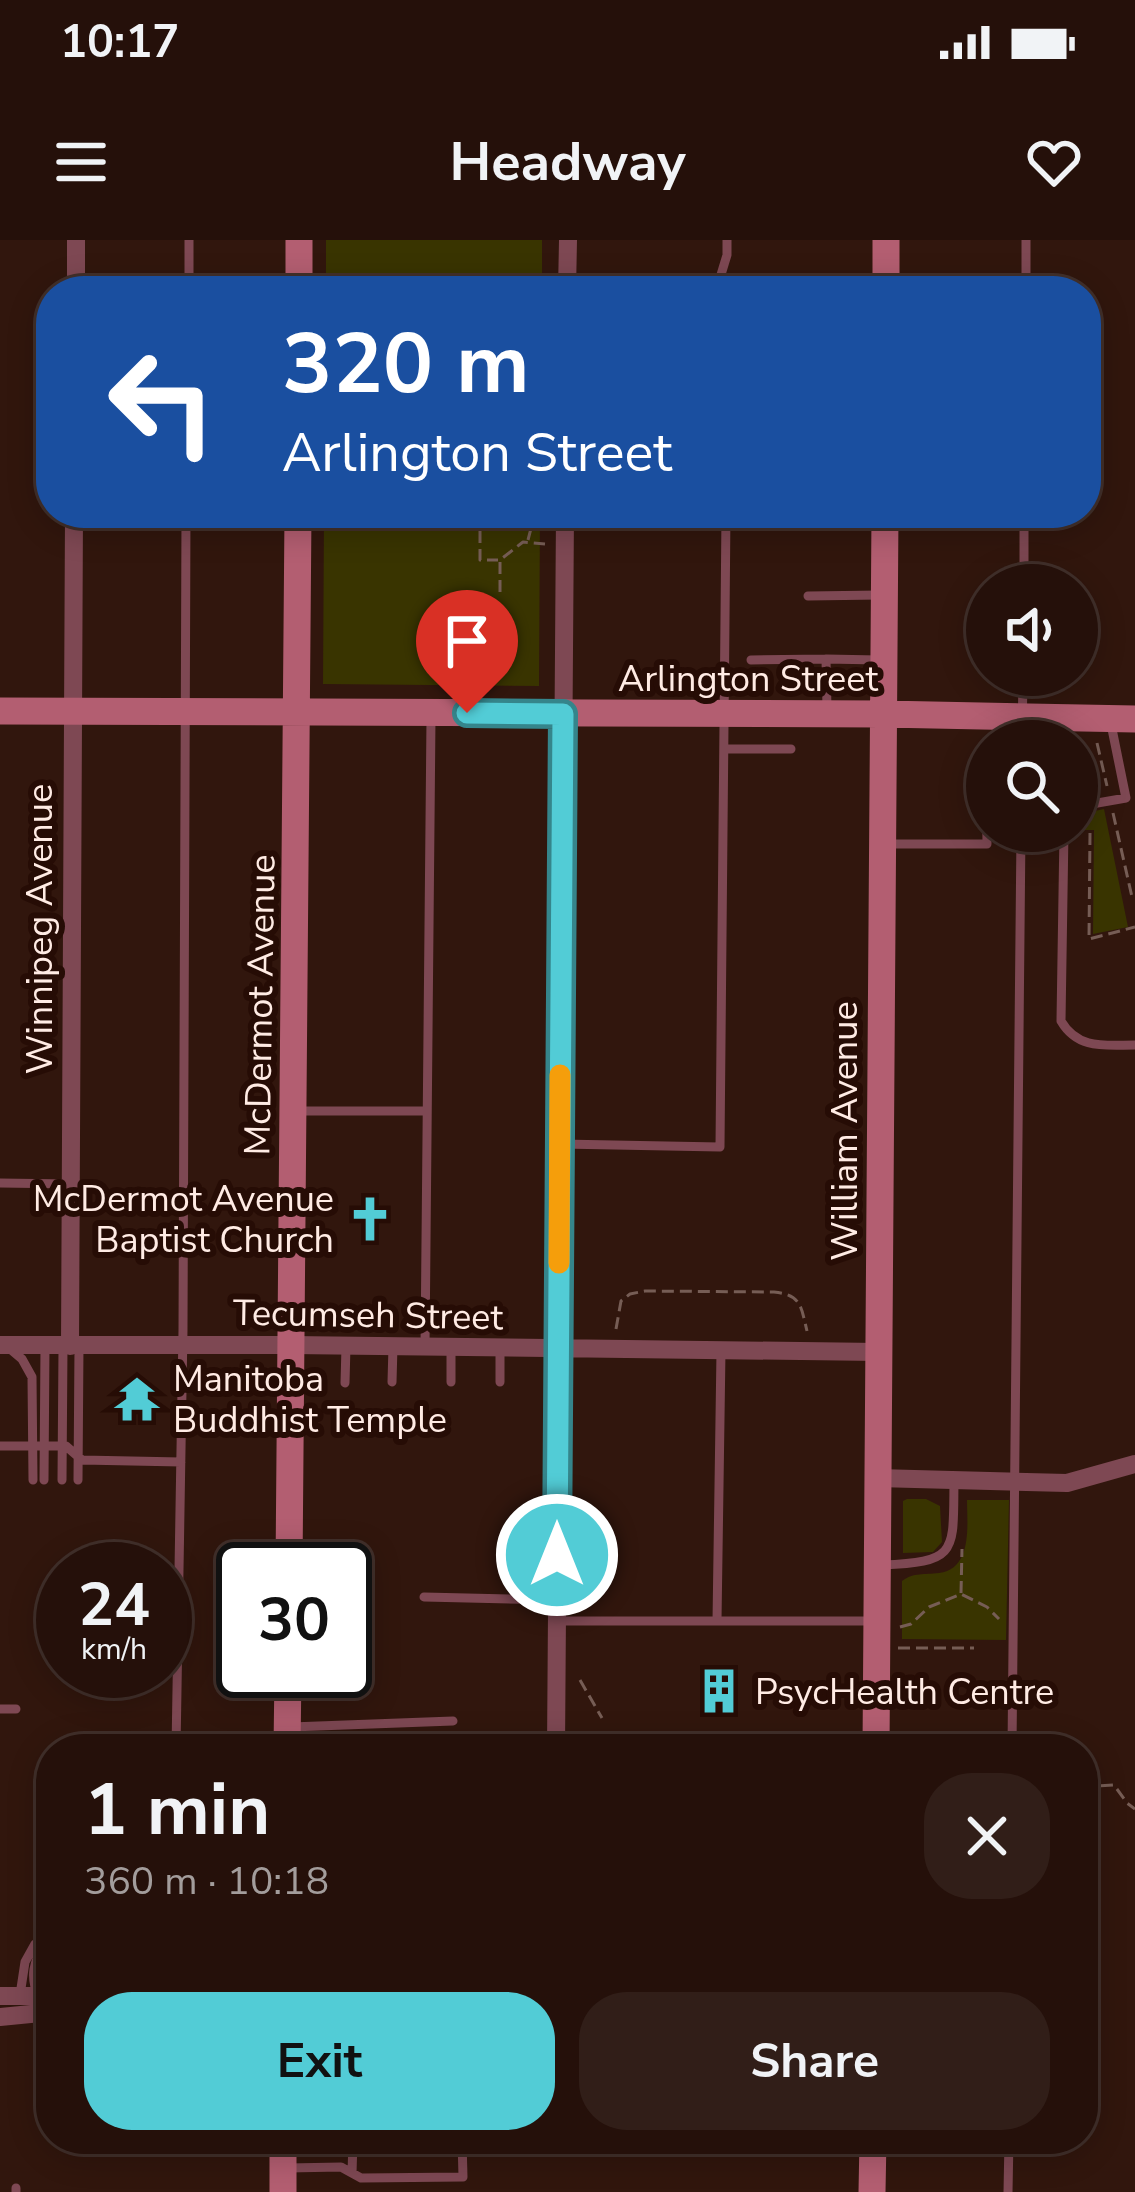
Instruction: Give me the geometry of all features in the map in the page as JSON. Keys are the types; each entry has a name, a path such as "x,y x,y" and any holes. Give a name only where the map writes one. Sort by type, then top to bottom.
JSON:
{"main road":[{"path":"299,240 299,276"},
{"path":"886,240 886,276"},
{"name":"McDermot Avenue","path":"289,1542 298,528"},
{"name":"William Avenue","path":"877,1734 887,1624 877,1565 885,528"},
{"name":"Arlington Street","path":"0,711 884,714 966,723"},
{"path":"287,1734 288,1698"},
{"path":"872,2192 873,2154"}],"street":[{"path":"76,240 76,276"},
{"path":"567,276 568,240"},
{"name":"Winnipeg Avenue","path":"64,1346 71,1184 74,528"},
{"path":"556,1734 566,528"},
{"name":"Tecumseh Street","path":"2,1345 878,1352"},
{"path":"877,1478 1067,1483 1135,1465"},
{"path":"10,2017 34,2001"}],"lane":[{"path":"189,240 189,276"},
{"path":"721,276 727,240"},
{"path":"1026,240 1026,276"},
{"path":"176,1734 183,1346 186,528"},
{"path":"560,1144 720,1147 725,528"},
{"path":"1024,528 1024,564"},
{"path":"808,596 884,595"},
{"path":"826,659 827,714"},
{"path":"751,660 884,660"},
{"path":"425,1347 431,713"},
{"path":"1098,802 1126,797 1114,726"},
{"path":"724,749 791,749"},
{"path":"883,844 966,844"},
{"path":"1012,1734 1022,852"},
{"path":"1064,852 1061,1021 1078,1041 1135,1045"},
{"path":"293,1112 427,1111"},
{"path":"0,1183 71,1184"},
{"path":"2,1345 22,1359 32,1377 39,1480"},
{"path":"62,1480 64,1346"},
{"path":"39,1446 64,1346"},
{"path":"64,1346 78,1480"},
{"path":"345,1383 346,1346"},
{"path":"392,1382 393,1346"},
{"path":"451,1348 451,1382"},
{"path":"500,1348 500,1382"},
{"path":"717,1621 721,1351"},
{"path":"0,1446 66,1446 82,1460 181,1462"},
{"path":"877,1565 925,1563 947,1550 954,1538 954,1480"},
{"path":"424,1597 557,1600"},
{"path":"557,1621 887,1624"},
{"path":"0,1709 16,1709"},
{"path":"326,1734 453,1721"},
{"path":"34,2001 25,1962 36,1949"},
{"path":"34,2001 36,1961"},
{"path":"352,2154 352,2173"},
{"path":"283,2160 341,2167 361,2178 463,2177 462,2154"},
{"path":"1008,2192 1009,2154"}],"path":[{"path":"480,528 480,560 500,560 523,542 538,544"},
{"path":"528,543 532,528"},
{"path":"500,560 500,592"},
{"path":"1114,726 1111,800 1135,898"},
{"path":"1090,852 1089,939 1135,927"},
{"path":"615,1331 621,1301 645,1291 790,1294 799,1302 807,1333"},
{"path":"887,1624 911,1624 929,1607 961,1594 986,1606 1013,1628"},
{"path":"898,1648 974,1648"},
{"path":"580,1681 602,1718"},
{"path":"1098,1786 1114,1785 1135,1808"}],"shaded area":[{"path":"326,240 542,240 542,276 326,276"},
{"path":"324,528 540,528 539,686 323,684"},
{"path":"1104,809 1128,927 1093,934 1094,852 1098,852 1098,810"},
{"path":"926,1499 940,1506 942,1542 933,1552 903,1553 903,1501"},
{"path":"967,1500 1009,1500 1006,1640 902,1639 902,1581 950,1570 958,1563 966,1544"}],"slow traffic":[{"path":"559,1263 560,1075"}],"place":[{"name":"McDermot Avenue Baptist Church","path":"370,1219"},
{"name":"Manitoba Buddhist Temple","path":"137,1399"},
{"name":"PsycHealth Centre","path":"719,1691"}],"route":[{"path":"467,713 563,714 557,1555"}]}
